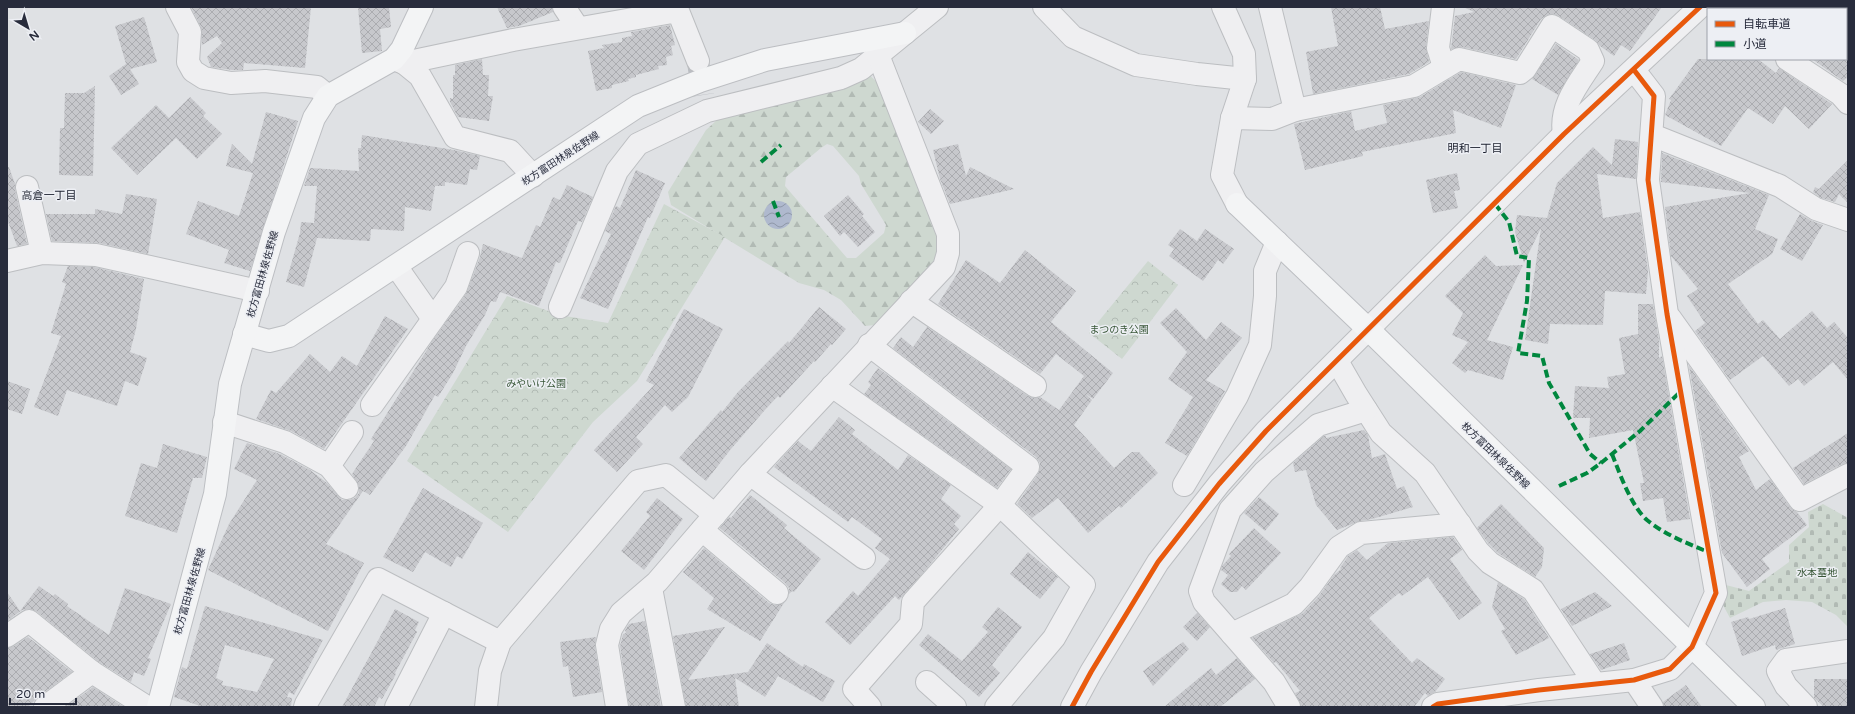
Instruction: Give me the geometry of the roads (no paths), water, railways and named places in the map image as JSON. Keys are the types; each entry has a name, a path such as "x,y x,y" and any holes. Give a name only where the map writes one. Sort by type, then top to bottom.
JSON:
{"main road":[{"name":"枚方富田林泉佐野線","path":"158,707 215,494 230,384 274,232 314,118 328,96 399,61 402,49 422,7"},
{"name":"枚方富田林泉佐野線","path":"244,334 269,341 289,336 638,106 700,81 765,60 905,33"},
{"name":"枚方富田林泉佐野線","path":"1237,204 1368,329 1754,707"}],"street":[{"path":"177,7 190,32 188,62 193,71 204,78 231,83 265,81 317,87 328,96"},
{"path":"564,7 578,28"},
{"path":"560,307 617,171 638,144 706,103 769,95 841,78 861,69 937,7"},
{"path":"1044,7 1073,37 1136,65 1245,79"},
{"path":"1223,7 1244,54 1245,79 1232,118 1222,175 1237,204"},
{"path":"1270,7 1295,110"},
{"path":"1443,7 1438,48 1444,67"},
{"path":"1072,707 1091,672 1158,562 1219,484 1266,431 1337,362 1368,329 1564,134 1700,7"},
{"path":"399,61 674,9 698,61"},
{"path":"1232,118 1272,119 1295,110 1414,86 1459,59 1520,73 1525,69 1552,26 1588,50 1593,61 1568,100 1562,124 1564,134"},
{"path":"617,707 607,645 611,629 621,613 651,588 750,474 869,345 944,267 948,253 948,234 878,56"},
{"path":"1789,60 1845,95"},
{"path":"399,61 420,76 455,136 510,151 533,176"},
{"path":"1433,707 1438,704 1545,699 1595,684 1634,680 1670,669 1692,647 1716,593 1666,314 1648,180 1654,96 1634,70"},
{"path":"1652,135 1780,186 1816,209 1848,220"},
{"path":"27,187 42,253"},
{"path":"1184,485 1238,396 1260,345 1265,271 1277,242"},
{"path":"7,261 42,253 96,255 258,291"},
{"path":"372,405 456,287 468,253"},
{"path":"396,266 433,319"},
{"path":"911,301 1034,386"},
{"path":"1666,314 1800,500 1848,474"},
{"path":"869,345 1028,467 1000,505 913,602 911,624 854,689 870,707"},
{"path":"1337,362 1381,433 1425,473 1478,551 1490,563 1532,590 1595,684"},
{"path":"832,386 1000,505 1084,585 1054,638 996,707"},
{"path":"1289,707 1274,682 1204,602 1200,591 1230,510 1264,472 1318,424 1366,410"},
{"path":"224,422 285,442 329,466 347,488"},
{"path":"329,466 352,432"},
{"path":"750,474 864,558"},
{"path":"486,707 490,671 500,642 638,481 666,475 708,523 777,593"},
{"path":"1232,634 1294,604 1310,587 1339,547 1361,533 1460,524"},
{"path":"305,707 378,579 500,642"},
{"path":"651,588 674,707"},
{"path":"396,707 444,613"},
{"path":"7,636 29,621 92,672 147,707"},
{"path":"1806,707 1786,686 1778,671 1786,660 1848,651"},
{"path":"45,707 92,672"},
{"path":"1634,680 1652,707"},
{"path":"927,682 955,707"}],"water":[{"path":"778,201 788,205 792,215 788,225 778,229 768,225 764,215 768,205"}],"tunnel":[{"path":"698,62 703,95"}],"district":[{"name":"明和一丁目","path":"1475,148"},
{"name":"高倉一丁目","path":"49,195"}],"park label":[{"name":"まつのき公園","path":"1119,329"},
{"name":"みやいけ公園","path":"536,383"},
{"name":"水本墓地","path":"1817,572"}]}
